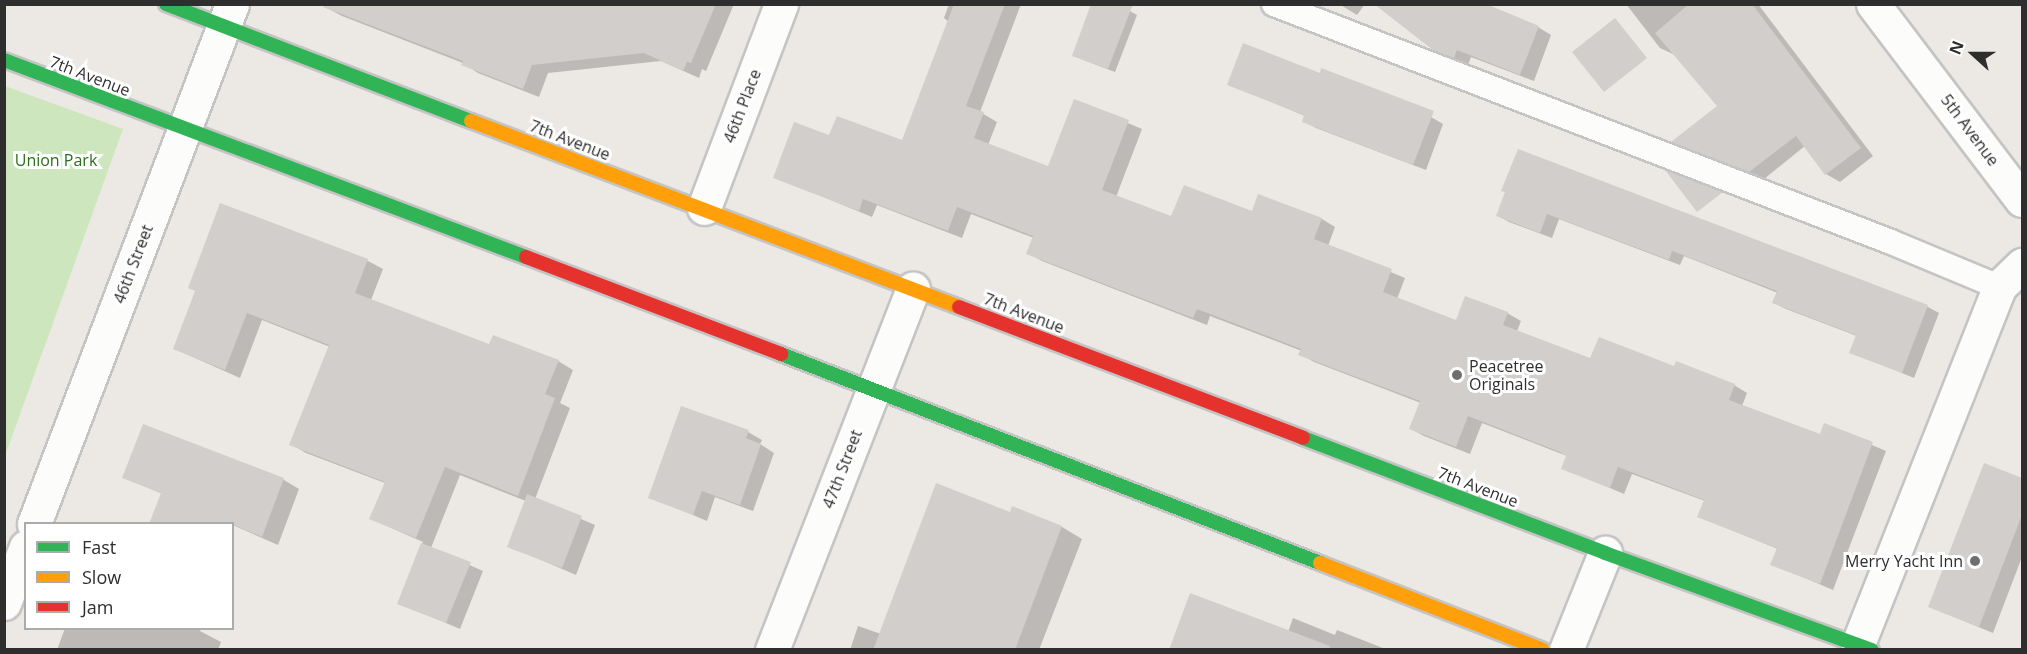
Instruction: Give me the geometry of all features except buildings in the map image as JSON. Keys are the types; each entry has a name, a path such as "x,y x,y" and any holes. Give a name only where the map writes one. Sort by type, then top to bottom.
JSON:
{"street":[{"name":"7th Avenue","path":"166,4 228,15 704,208 1605,552 1865,647"},
{"name":"46th Place","path":"704,208 781,4"},
{"name":"5th Avenue","path":"1873,4 2022,200"},
{"name":"46th Street","path":"35,522 228,15"},
{"name":"7th Avenue","path":"4,60 184,130 874,388 1543,650"},
{"path":"1865,647 2000,288 2022,265"},
{"name":"47th Street","path":"772,650 913,288"},
{"path":"4,603 24,552"},
{"path":"1566,650 1605,552"}],"lane":[{"path":"1274,4 1880,238 2000,288"}],"green space":[{"name":"Union Park","path":"4,86 123,129 5,456"}],"traffic: fast":[{"path":"166,4 471,121"},
{"path":"4,60 526,257"},
{"path":"781,354 1320,563"},
{"path":"1303,438 1605,553 1872,650"}],"traffic: slow":[{"path":"471,121 959,307"},
{"path":"1320,563 1543,650"}],"traffic: jam":[{"path":"526,257 781,354"},
{"path":"959,307 1303,438"}],"place":[{"name":"Peacetree Originals","path":"1457,375"},
{"name":"Merry Yacht Inn","path":"1975,561"}]}
